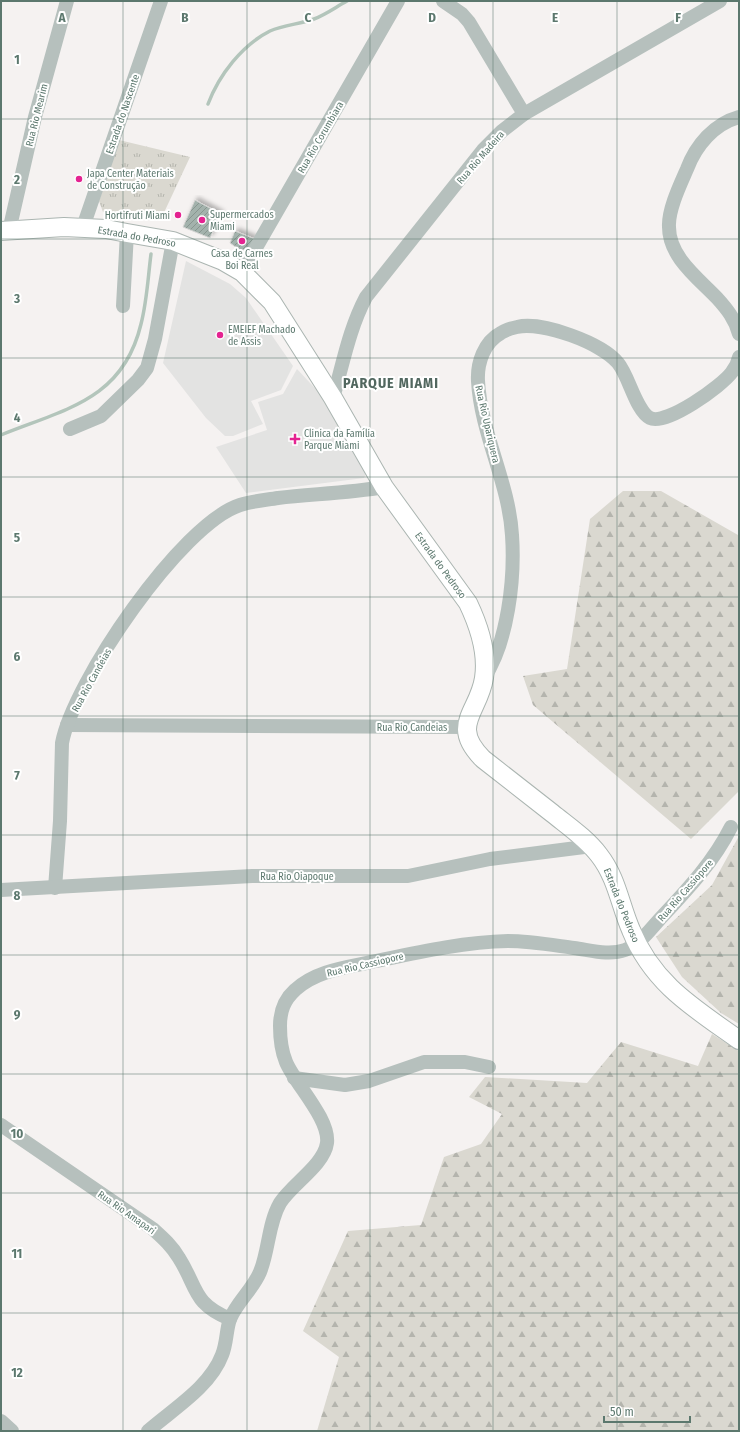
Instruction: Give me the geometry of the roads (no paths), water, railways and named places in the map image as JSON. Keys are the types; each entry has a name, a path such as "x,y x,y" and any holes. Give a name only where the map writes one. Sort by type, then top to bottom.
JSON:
{"main road":[{"name":"Estrada do Pedroso","path":"5,231 83,227 173,241 223,261 242,272 272,302 333,398 384,487 468,603 481,636 485,662 484,678 467,727 470,743 483,759 592,846 612,875 630,929 654,970 678,996 695,1010 739,1040"}],"street":[{"name":"Rua Rio Mearim","path":"5,231 67,1"},
{"name":"Estrada do Nascente","path":"83,227 161,1"},
{"name":"Rua Rio Corumbiara","path":"242,272 398,1"},
{"path":"443,1 462,14 469,22 524,114"},
{"name":"Rua Rio Madeira","path":"333,398 349,337 356,316 366,297 483,150 502,131 524,114 720,1"},
{"path":"739,117 724,123 710,133 698,146 688,164 668,226 670,240 677,254 729,312 737,324 739,334"},
{"path":"122,306 128,233"},
{"path":"70,429 101,416 138,380 147,368 155,339 173,241"},
{"name":"Rua Rio Upariquera","path":"484,678 493,664 501,643 507,614 512,561 512,534 508,509 481,403 478,381 479,363 486,346 500,333 517,326 539,327 591,344 606,352 618,363 642,411 649,417 656,419 666,418 684,408 721,383 732,372 739,357"},
{"name":"Rua Rio Candeias","path":"384,487 289,497 239,505 222,514 205,526 174,556 135,604 89,679 67,725 467,727"},
{"path":"55,888 60,821 62,743 67,725"},
{"name":"Rua Rio Cassiopore","path":"230,1319 254,1284 261,1270 272,1223 278,1206 284,1197 319,1160 326,1149 327,1139 323,1125 294,1078 281,1049 280,1026 282,1010 286,999 297,988 318,975 330,971 397,957 486,943 525,942 606,953 624,950 637,943 711,862 722,846 731,827"},
{"name":"Rua Rio Oiapoque","path":"1,890 252,876 408,876 490,859 592,846"},
{"path":"294,1078 345,1086 369,1081 424,1062 465,1062 489,1067"},
{"name":"Rua Rio Amapari","path":"1,1125 153,1229 169,1244 180,1259 194,1291 202,1302 211,1310 230,1319"},
{"path":"148,1431 193,1393 217,1367 223,1353 230,1319"},
{"path":"1,1421 12,1431"}],"waterway":[{"path":"208,104 218,82 233,62 250,44 270,31 309,21 347,1"},
{"path":"1,435 69,408 88,398 106,386 121,370 132,350 141,324 146,298 151,254"}],"place":[{"name":"Japa Center Materiais de Construção","path":"79,179"},
{"name":"Hortifruti Miami","path":"178,215"},
{"name":"Supermercados Miami","path":"202,220"},
{"name":"Casa de Carnes Boi Real","path":"242,241"},
{"name":"EMEIEF Machado de Assis","path":"220,335"},
{"name":"Clinica da Família Parque Miami","path":"295,439"}],"district":[{"name":"PARQUE MIAMI","path":"391,383"}]}
